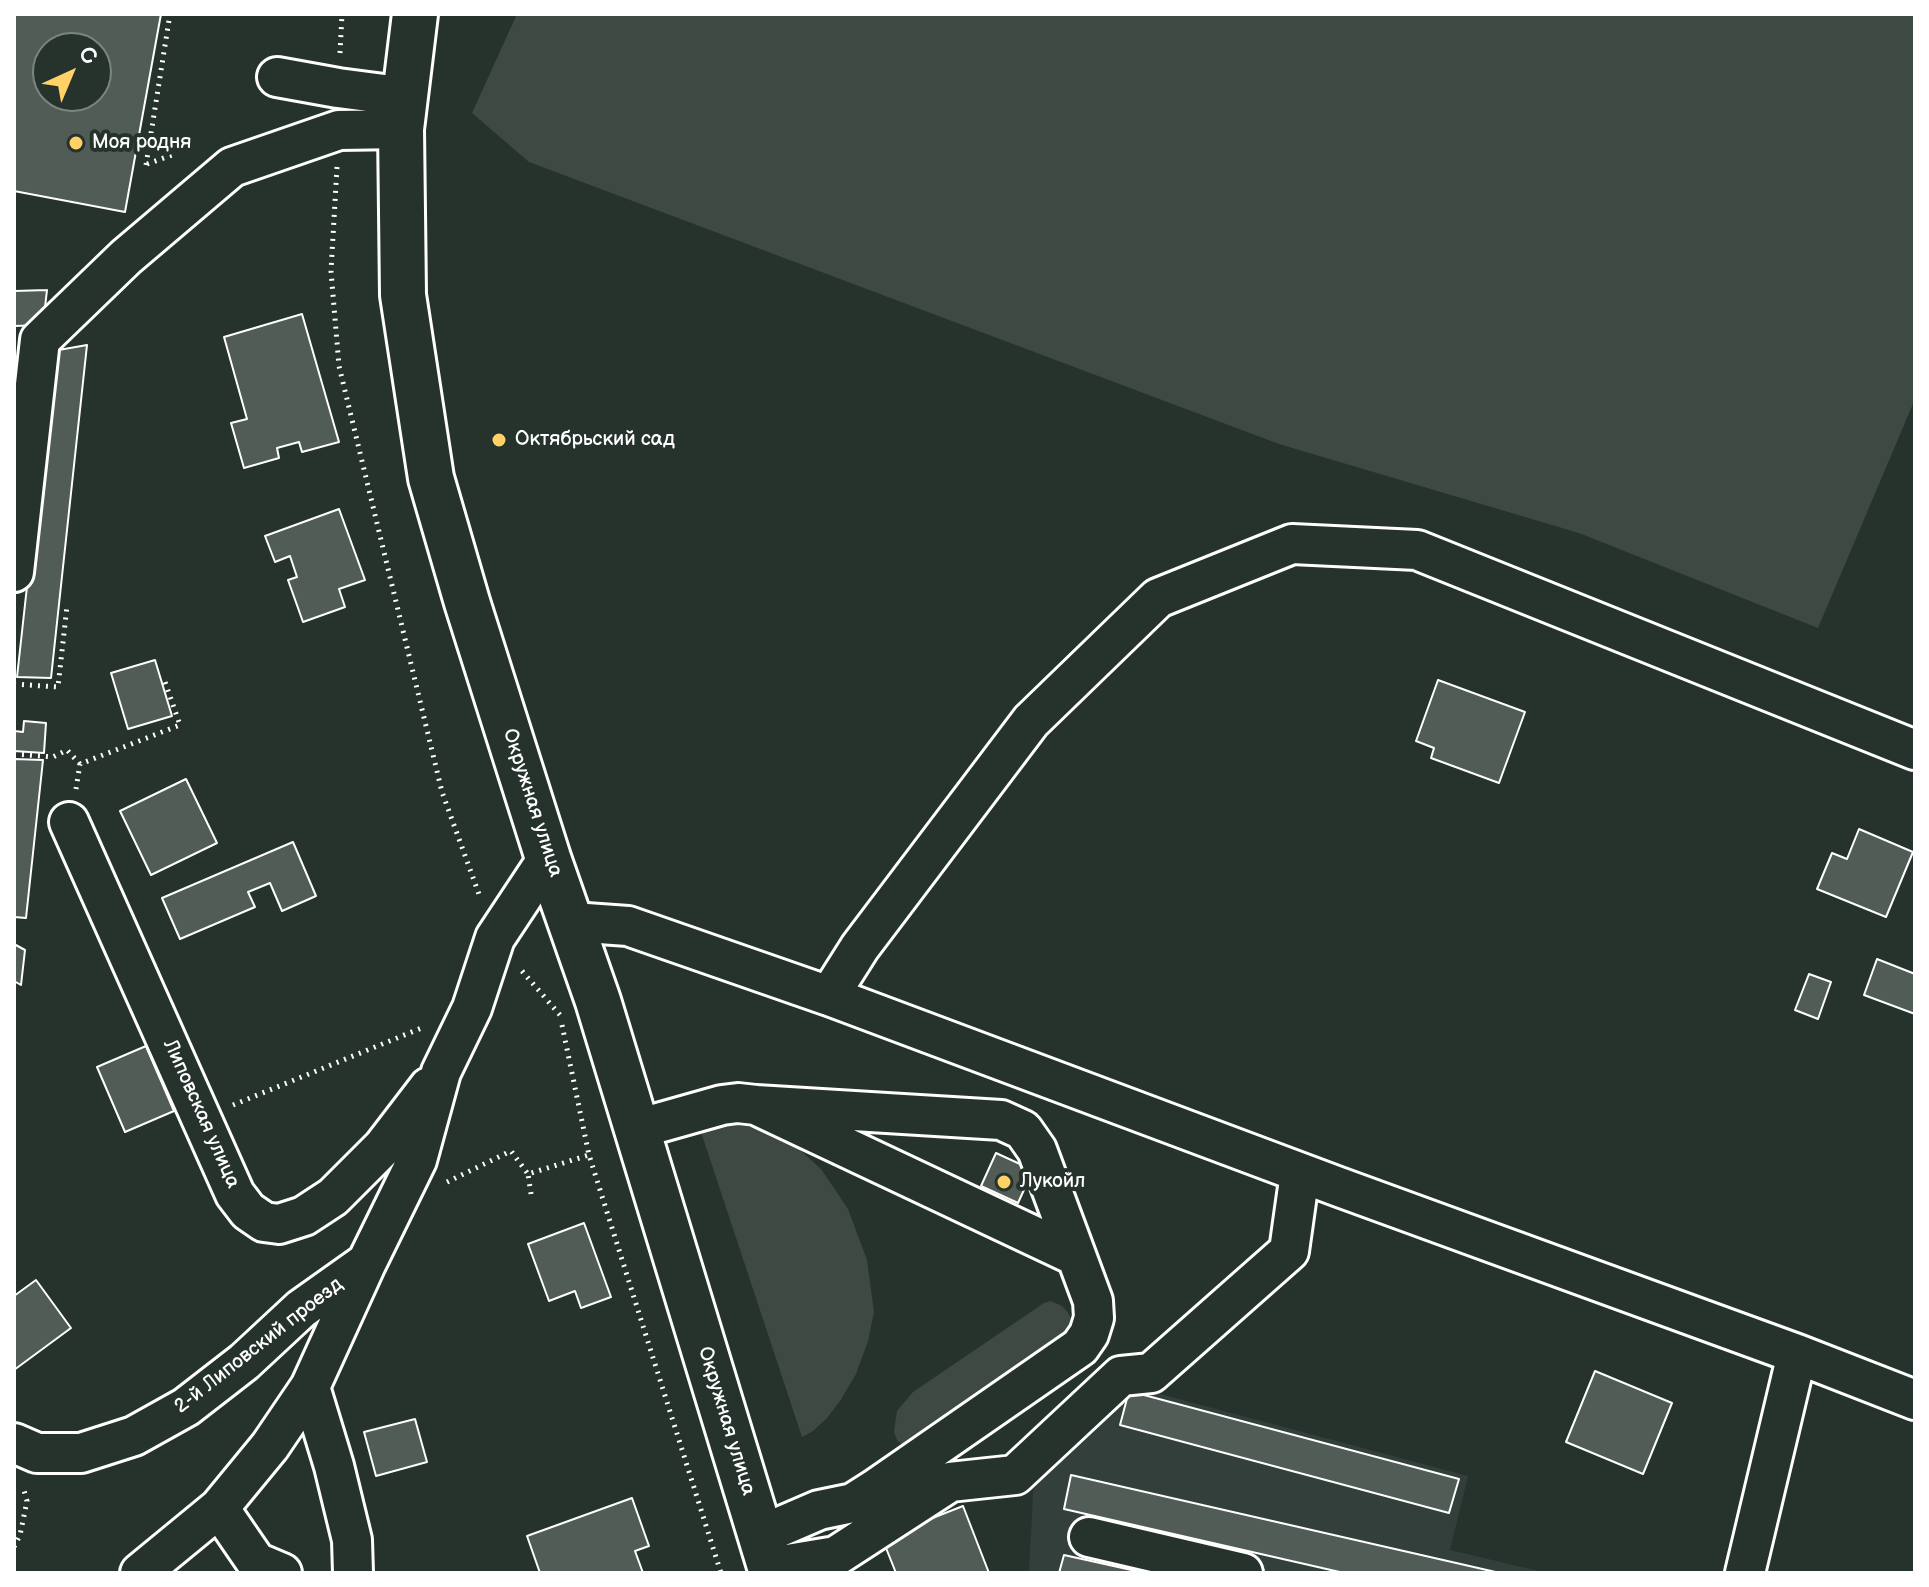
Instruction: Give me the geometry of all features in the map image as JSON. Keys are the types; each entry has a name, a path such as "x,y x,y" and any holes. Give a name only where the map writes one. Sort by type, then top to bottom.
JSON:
{"main road":[{"name":"Окружная улица","path":"415,14 404,113 403,295 431,478 548,858 572,922 637,1129 768,1558"}],"street":[{"path":"277,77 338,88 404,113"},
{"path":"14,572 27,340 232,167 339,130 404,113"},
{"path":"829,996 860,947 1031,721 1158,598 1292,544 1417,550 1915,750"},
{"name":"Липовская улица","path":"69,822 235,1194 248,1211 264,1222 279,1224 304,1216 333,1197 383,1147 441,1072"},
{"path":"140,1573 219,1508 270,1446 310,1387 417,1160 441,1072 472,1008 495,938 548,858"},
{"path":"572,922 628,926 829,996 1915,1400"},
{"path":"637,1129 722,1105 1001,1120 1013,1124 1023,1130 1037,1150 1093,1301 1094,1318 1089,1334 1080,1347 853,1503 819,1510 768,1558"},
{"path":"756,1105 1076,1256"},
{"path":"768,1558 836,1556 950,1482 1015,1475 1121,1376 1151,1373 1289,1251 1300,1173"},
{"name":"2-й Липовский проезд","path":"18,1461 37,1453 81,1453 134,1436 186,1407 244,1362 301,1309 366,1264"},
{"path":"1745,1573 1797,1354"},
{"path":"310,1387 352,1540 353,1573"},
{"path":"219,1508 256,1562 282,1573"},
{"path":"1089,1537 1243,1573"}],"path":[{"path":"170,14 146,165 172,155"},
{"path":"338,88 342,14"},
{"path":"339,130 331,271 339,366 442,792 495,938 560,1015 589,1155 721,1573"},
{"path":"14,684 58,687 67,606"},
{"path":"80,764 180,725 165,682"},
{"path":"14,754 53,757 67,750 80,764"},
{"path":"69,822 80,764"},
{"path":"203,1118 472,1008"},
{"path":"531,1194 528,1174 589,1155"},
{"path":"14,1547 20,1535 27,1501 18,1461"}],"shaded area":[{"path":"517,14 1915,14 1915,399 1818,628 1579,533 1279,444 529,162 472,113"},
{"path":"729,1125 749,1126 791,1142 821,1169 848,1209 867,1260 874,1312 856,1374 827,1418 802,1437 701,1132"},
{"path":"1051,1301 1069,1314 1074,1329 905,1447 897,1440 894,1432 897,1411 913,1392"},
{"path":"1122,1384 1468,1476 1450,1550 1547,1573 1029,1573 1034,1474"}],"building":[{"name":"Моя родня","path":"14,14 161,14 125,212 14,191"},
{"path":"47,290 43,325 14,326 14,291"},
{"path":"302,314 339,442 302,452 299,442 277,448 279,458 244,468 231,423 247,419 224,337"},
{"path":"87,345 51,678 17,677 53,351"},
{"path":"339,509 365,580 339,589 345,607 303,622 288,580 297,577 290,556 275,562 265,536"},
{"path":"155,660 172,716 128,729 111,673"},
{"path":"1438,680 1525,712 1499,783 1431,758 1434,748 1416,741"},
{"path":"24,721 46,723 44,753 14,751 14,731 23,732"},
{"path":"14,759 43,760 26,918 14,917"},
{"path":"186,779 217,843 151,875 120,811"},
{"path":"1859,829 1913,852 1886,917 1817,889 1832,853 1847,859"},
{"path":"293,842 316,896 282,911 270,883 248,892 255,907 180,939 162,898"},
{"path":"14,944 25,950 21,985 14,981"},
{"path":"1877,959 1915,974 1915,1014 1864,995"},
{"path":"1809,974 1831,982 1818,1019 1795,1010"},
{"path":"146,1046 174,1111 125,1132 97,1067"},
{"path":"996,1153 1033,1170 1018,1203 981,1186"},
{"path":"584,1223 611,1297 581,1308 575,1291 549,1301 528,1244"},
{"path":"36,1280 71,1328 14,1370 14,1296"},
{"path":"1595,1371 1672,1403 1643,1474 1566,1442"},
{"path":"1129,1391 1459,1479 1449,1513 1120,1425"},
{"path":"415,1419 427,1462 376,1476 364,1432"},
{"path":"1071,1475 1500,1573 1344,1573 1064,1509"},
{"path":"632,1498 649,1546 635,1551 643,1573 540,1573 527,1536"},
{"path":"963,1506 989,1573 896,1573 882,1538"},
{"path":"1064,1555 1145,1573 1059,1573"}],"place":[{"name":"Моя родня","path":"76,143"},
{"name":"Октябрьский сад","path":"499,440"},
{"name":"Лукойл","path":"1004,1182"}]}
